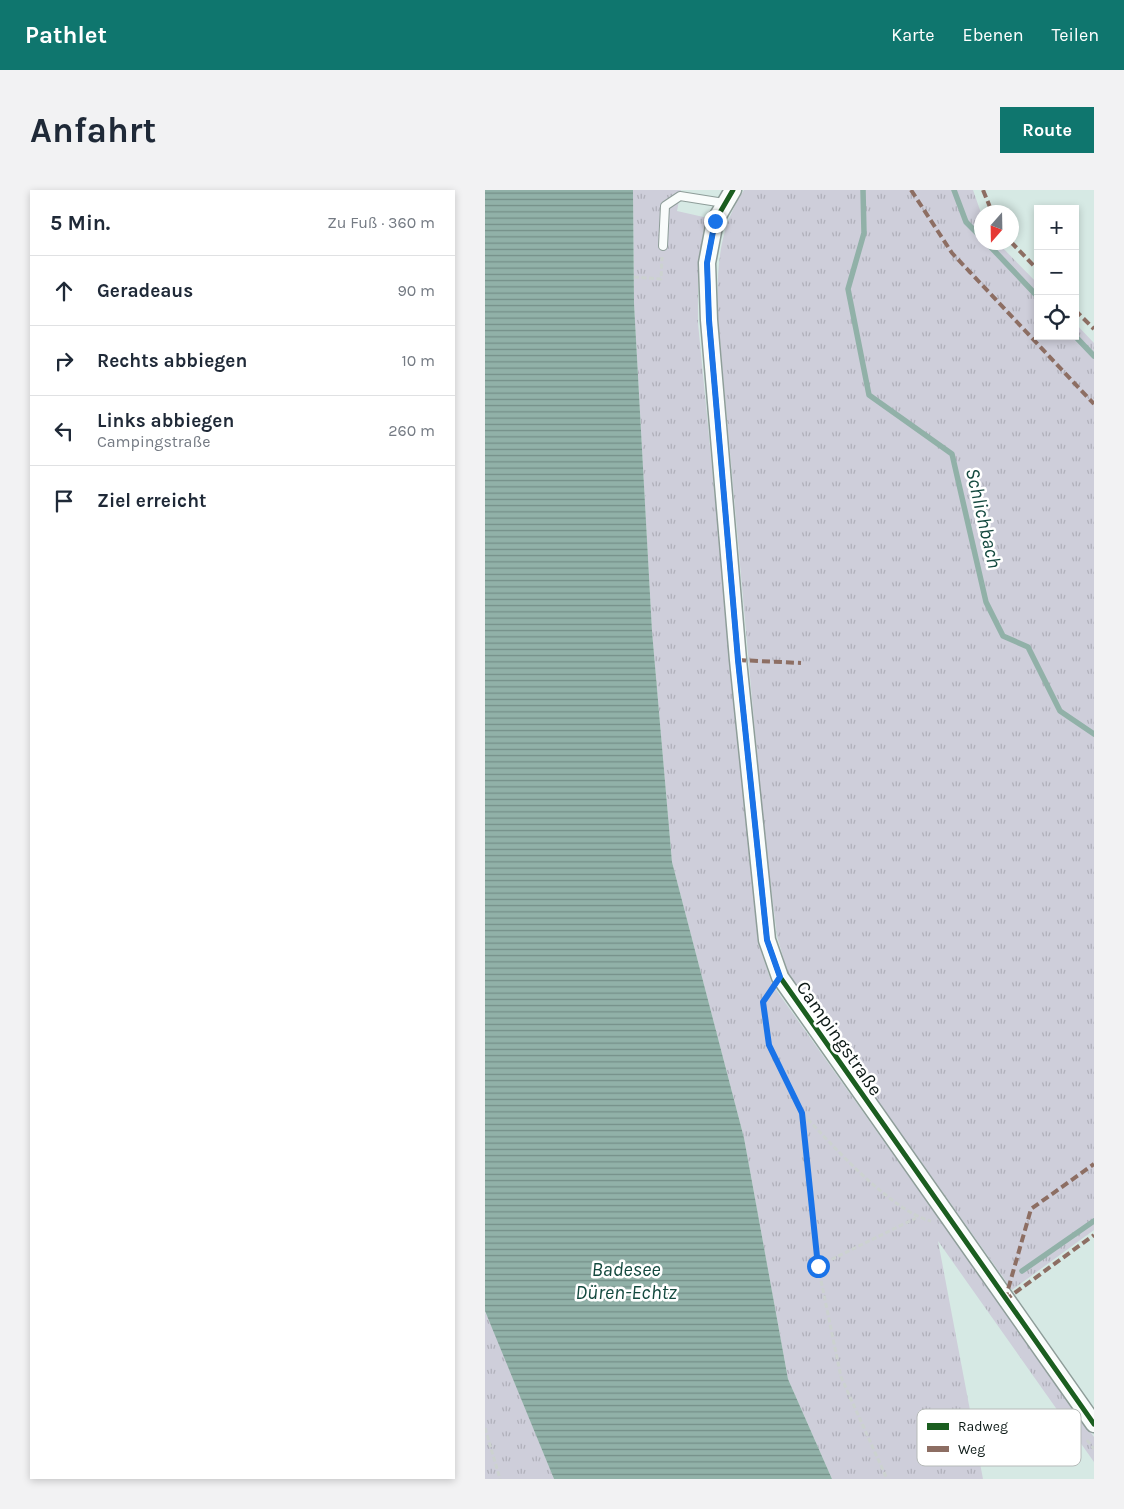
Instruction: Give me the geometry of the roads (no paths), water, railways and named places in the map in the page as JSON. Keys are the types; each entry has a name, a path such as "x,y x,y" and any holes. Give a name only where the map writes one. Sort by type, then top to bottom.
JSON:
{"street":[{"name":"Campingstraße","path":"728,196 715,221 707,263 709,320 738,660 767,940 780,977 1075,1409"}],"lane":[{"path":"663,246 665,206 679,196 728,196"}],"water":[{"name":"Badesee Düren-Echtz","path":"485,190 633,190 634,303 652,631 672,862 744,1138 788,1379 832,1479 554,1479 485,1311"}],"waterway":[{"name":"Schlichbach","path":"863,190 864,233 848,289 869,395 952,454 986,602 1003,636 1028,647 1060,711 1094,734"},
{"path":"954,190 966,222 974,230"},
{"path":"994,250 1036,295"},
{"path":"1079,340 1094,356"},
{"path":"1022,1271 1094,1221"}]}
